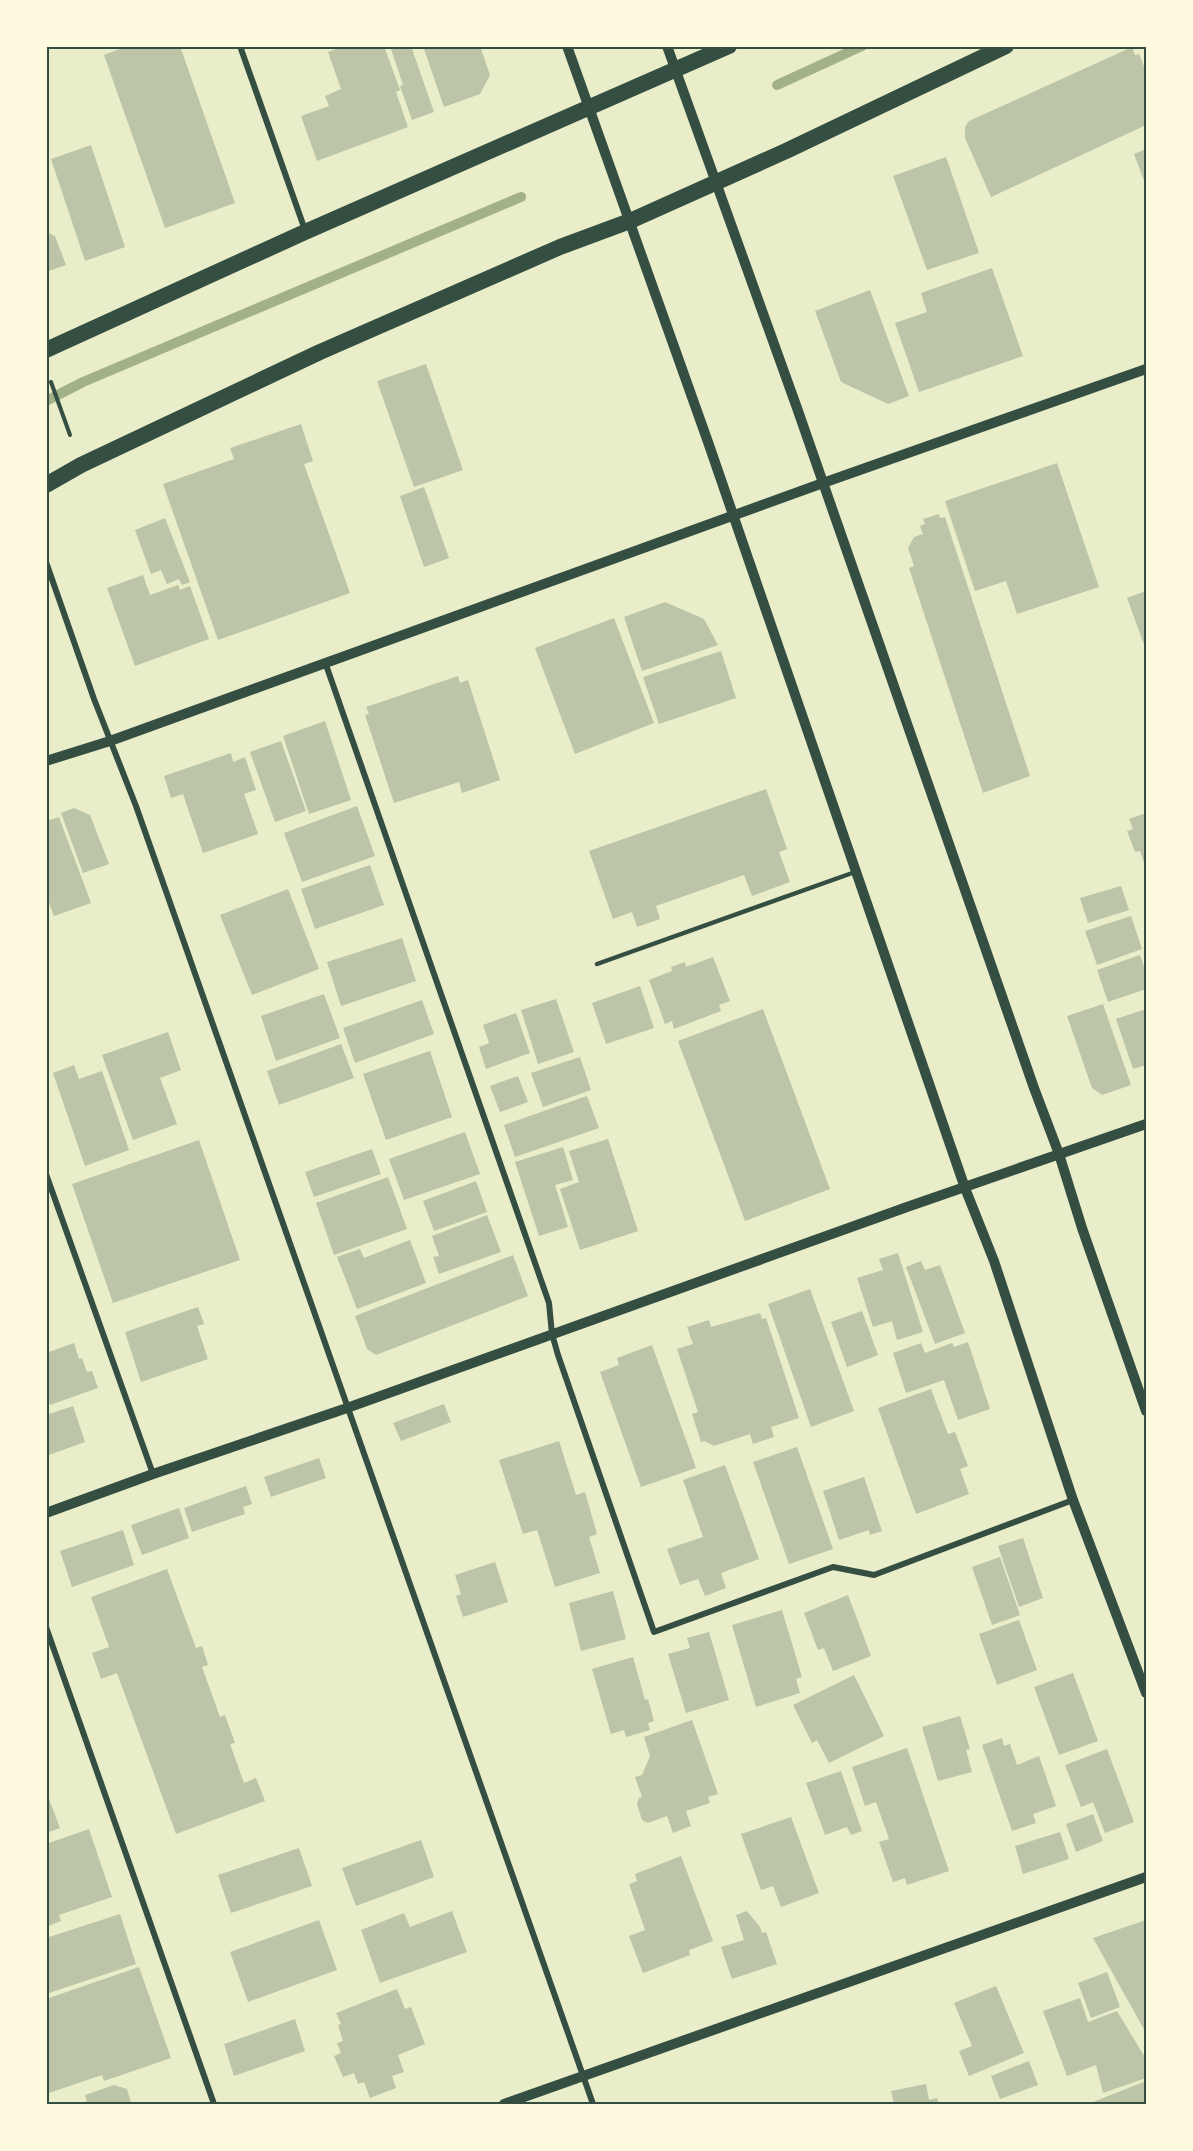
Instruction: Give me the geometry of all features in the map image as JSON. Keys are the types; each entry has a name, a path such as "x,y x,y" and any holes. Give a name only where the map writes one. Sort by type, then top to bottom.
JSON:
{"highway":[{"path":"46,350 305,232 729,46"},
{"path":"46,484 81,465 320,352 560,247 630,221 716,183 1006,46"}],"street":[{"path":"240,46 305,232"},
{"path":"567,46 733,515 965,1188 994,1262 1073,1500 1146,1693"},
{"path":"667,46 1059,1154 1082,1228 1146,1411"},
{"path":"46,761 110,741 733,515 1146,369"},
{"path":"46,562 94,699 136,806 593,2104"},
{"path":"325,662 549,1304 552,1334 558,1355 654,1632 833,1567 874,1575 1073,1500"},
{"path":"46,1513 1146,1124"},
{"path":"46,1174 153,1474"},
{"path":"46,1627 214,2104"},
{"path":"504,2104 1146,1877"}],"lane":[{"path":"597,964 857,871"}],"path":[{"path":"51,382 70,435"}],"building":[{"path":"127,46 180,46 235,203 165,228 104,55"},
{"path":"344,46 384,46 400,90 396,92 408,127 317,161 301,116 329,106 325,96 341,89 328,52"},
{"path":"390,46 411,46 434,112 412,120 400,86 403,85"},
{"path":"423,46 480,46 490,75 480,94 444,107"},
{"path":"1132,47 1135,55 1139,54 1146,71 1146,125 991,197 965,138 965,127 969,121"},
{"path":"91,145 125,247 85,261 51,159"},
{"path":"1146,149 1146,186 1134,154"},
{"path":"946,157 979,253 927,270 893,176"},
{"path":"46,232 55,236 66,265 46,272"},
{"path":"992,268 1023,356 919,392 895,323 927,312 921,293"},
{"path":"870,290 909,396 888,404 841,382 815,311"},
{"path":"426,364 463,470 414,487 377,381"},
{"path":"301,424 313,461 304,464 350,593 218,640 163,484 234,459 230,448"},
{"path":"1057,463 1099,587 1017,614 1006,581 975,591 945,501"},
{"path":"424,487 449,558 424,567 400,496"},
{"path":"939,514 940,518 945,517 1030,776 983,793 909,568 914,566 908,548 914,537 923,534 920,526 925,524 923,519"},
{"path":"165,518 190,582 182,585 179,579 167,584 161,570 151,574 135,530"},
{"path":"143,575 150,595 178,585 180,590 190,586 209,639 135,666 107,588"},
{"path":"1146,591 1146,650 1127,598"},
{"path":"665,602 704,619 718,645 642,671 624,617"},
{"path":"614,618 654,723 575,754 535,648"},
{"path":"721,651 736,698 659,724 643,677"},
{"path":"458,676 460,683 468,680 500,780 462,793 459,782 394,803 365,715 369,714 366,707"},
{"path":"325,721 351,800 309,814 283,736"},
{"path":"281,741 306,811 275,822 250,752"},
{"path":"231,753 233,762 245,757 256,790 244,794 258,834 203,853 183,794 171,798 164,776"},
{"path":"766,789 787,849 779,852 790,882 752,896 744,875 656,906 660,919 637,927 632,912 613,919 589,851"},
{"path":"357,806 375,856 302,882 284,833"},
{"path":"74,808 90,815 109,864 83,873 61,813"},
{"path":"1146,813 1146,869 1140,851 1135,852 1127,831 1133,829 1129,819"},
{"path":"59,817 91,903 54,916 46,895 46,821"},
{"path":"370,865 384,905 315,929 301,889"},
{"path":"1121,886 1129,910 1088,923 1080,898"},
{"path":"288,889 319,969 252,995 220,915"},
{"path":"1131,916 1142,949 1097,965 1085,931"},
{"path":"402,938 416,981 341,1006 327,962"},
{"path":"1140,955 1144,967 1146,966 1146,989 1108,1002 1097,970"},
{"path":"713,957 730,1001 719,1005 721,1011 674,1029 672,1021 665,1024 649,980 672,971 671,967 685,962 686,967"},
{"path":"640,986 654,1028 606,1044 592,1003"},
{"path":"324,994 340,1038 276,1061 261,1016"},
{"path":"556,999 574,1052 538,1064 521,1010"},
{"path":"422,1000 434,1034 355,1063 343,1028"},
{"path":"1103,1004 1131,1085 1102,1095 1092,1088 1067,1016"},
{"path":"763,1009 830,1189 745,1221 678,1041"},
{"path":"1146,1009 1146,1065 1133,1069 1116,1019"},
{"path":"516,1013 530,1053 486,1069 479,1047 489,1043 483,1025"},
{"path":"168,1032 181,1070 160,1078 177,1124 133,1140 102,1055"},
{"path":"341,1044 354,1078 279,1105 267,1071"},
{"path":"430,1051 452,1117 386,1140 363,1074"},
{"path":"580,1057 591,1090 543,1107 531,1073"},
{"path":"74,1065 79,1079 102,1071 129,1150 85,1166 53,1073"},
{"path":"518,1076 528,1102 500,1112 490,1086"},
{"path":"587,1096 599,1128 515,1157 504,1125"},
{"path":"465,1132 480,1174 404,1200 389,1159"},
{"path":"608,1139 638,1231 580,1250 560,1189 579,1182 569,1151"},
{"path":"199,1140 240,1260 113,1303 72,1184"},
{"path":"563,1147 573,1180 555,1185 568,1227 539,1236 515,1162"},
{"path":"372,1149 381,1174 314,1197 305,1172"},
{"path":"388,1177 407,1229 334,1255 316,1203"},
{"path":"476,1181 487,1212 434,1231 423,1201"},
{"path":"487,1215 501,1252 439,1274 433,1257 439,1256 432,1236"},
{"path":"410,1240 426,1283 357,1309 337,1257 360,1249 364,1258"},
{"path":"898,1253 923,1332 897,1340 892,1321 873,1327 857,1278 883,1270 879,1259"},
{"path":"513,1255 528,1296 376,1355 367,1349 355,1316"},
{"path":"921,1261 925,1270 940,1265 965,1333 935,1344 906,1267"},
{"path":"810,1289 854,1411 811,1427 768,1304"},
{"path":"198,1307 204,1324 197,1326 208,1359 141,1382 125,1332"},
{"path":"862,1311 878,1355 847,1367 831,1322"},
{"path":"760,1313 762,1319 766,1318 799,1418 771,1427 774,1437 753,1444 750,1434 714,1446 705,1441 701,1442 692,1414 698,1412 677,1349 693,1344 687,1327 709,1320 711,1327"},
{"path":"968,1342 990,1409 958,1420 944,1380 906,1393 893,1353 921,1343 925,1353 952,1343 954,1347"},
{"path":"74,1343 79,1359 82,1358 87,1372 92,1371 98,1388 50,1405 46,1393 46,1353"},
{"path":"652,1345 696,1468 641,1487 600,1372 619,1365 617,1358"},
{"path":"931,1389 948,1434 955,1432 968,1466 960,1469 969,1494 916,1514 878,1408"},
{"path":"444,1404 451,1422 401,1441 393,1423"},
{"path":"73,1406 85,1442 46,1456 46,1415"},
{"path":"559,1441 576,1495 585,1492 597,1534 589,1537 600,1573 555,1587 537,1530 523,1534 499,1460"},
{"path":"797,1447 833,1549 789,1564 753,1462"},
{"path":"319,1458 326,1478 271,1497 264,1477"},
{"path":"725,1465 759,1559 721,1573 726,1588 705,1596 698,1579 680,1585 667,1549 703,1537 683,1480"},
{"path":"864,1477 882,1531 870,1535 869,1530 839,1540 823,1491"},
{"path":"246,1486 252,1504 243,1507 245,1514 192,1532 184,1508"},
{"path":"179,1508 189,1538 142,1555 131,1525"},
{"path":"123,1530 134,1565 72,1587 60,1551"},
{"path":"1023,1538 1043,1598 1019,1607 998,1546"},
{"path":"1000,1557 1020,1615 992,1625 972,1567"},
{"path":"495,1562 508,1602 463,1617 456,1596 461,1594 455,1575"},
{"path":"167,1569 196,1648 202,1646 208,1665 202,1667 220,1717 225,1715 235,1743 230,1744 244,1783 256,1778 265,1801 176,1834 117,1673 101,1679 92,1653 109,1647 91,1597"},
{"path":"613,1591 626,1639 581,1651 569,1603"},
{"path":"848,1595 871,1656 833,1671 824,1648 818,1650 804,1613"},
{"path":"782,1610 802,1677 796,1679 800,1693 756,1707 732,1625"},
{"path":"1019,1620 1037,1670 997,1685 979,1634"},
{"path":"709,1632 729,1700 686,1713 668,1654 690,1648 687,1638"},
{"path":"633,1657 645,1700 648,1699 654,1721 648,1723 650,1730 626,1737 624,1730 611,1734 592,1669"},
{"path":"1073,1673 1098,1741 1059,1755 1034,1687"},
{"path":"854,1675 884,1736 829,1763 817,1740 812,1743 793,1705"},
{"path":"960,1716 970,1749 966,1750 972,1772 938,1781 922,1727"},
{"path":"692,1720 718,1794 708,1797 710,1803 686,1811 691,1826 673,1833 667,1816 648,1823 642,1820 637,1804 639,1798 642,1797 635,1777 642,1775 650,1756 644,1737"},
{"path":"1002,1738 1004,1746 1010,1744 1017,1765 1039,1756 1056,1806 1033,1814 1036,1823 1012,1831 982,1745"},
{"path":"907,1748 949,1871 907,1885 905,1878 893,1882 879,1842 889,1839 876,1802 865,1806 852,1767"},
{"path":"1107,1749 1134,1822 1105,1833 1093,1802 1081,1807 1065,1765"},
{"path":"841,1771 862,1831 851,1835 847,1827 825,1835 806,1783"},
{"path":"46,1791 60,1828 46,1833"},
{"path":"1093,1814 1103,1841 1076,1852 1066,1824"},
{"path":"791,1817 819,1893 781,1907 773,1886 761,1890 741,1834"},
{"path":"89,1829 112,1897 59,1915 61,1921 46,1927 46,1844"},
{"path":"1060,1832 1069,1859 1023,1874 1015,1846"},
{"path":"421,1840 434,1877 356,1906 342,1868"},
{"path":"299,1848 312,1886 231,1913 218,1875"},
{"path":"681,1856 713,1941 689,1950 690,1955 643,1973 629,1936 645,1930 629,1884 637,1881 635,1874"},
{"path":"452,1911 467,1952 380,1983 361,1930 404,1913 410,1927"},
{"path":"747,1911 762,1933 766,1932 777,1964 732,1979 721,1947 744,1940 736,1915"},
{"path":"120,1914 136,1964 46,1994 46,1938"},
{"path":"319,1920 337,1970 248,2002 230,1952"},
{"path":"1146,1920 1146,2033 1093,1938"},
{"path":"139,1967 171,2058 104,2081 102,2075 46,2094 46,1999"},
{"path":"1107,1972 1120,2007 1091,2018 1078,1983"},
{"path":"996,1986 1024,2053 969,2076 959,2051 972,2046 954,2003"},
{"path":"397,1989 405,2009 411,2007 425,2044 398,2055 404,2072 392,2076 396,2088 370,2098 364,2082 358,2084 354,2073 343,2077 334,2056 341,2053 337,2043 343,2041 338,2025 341,2024 336,2013"},
{"path":"1080,1998 1088,2022 1117,2011 1146,2059 1146,2078 1103,2093 1096,2065 1067,2076 1043,2011"},
{"path":"295,2019 305,2051 234,2076 224,2044"},
{"path":"1029,2061 1038,2085 1000,2099 991,2076"},
{"path":"1146,2081 1146,2104 1088,2104"},
{"path":"926,2084 929,2100 937,2098 939,2104 894,2104 891,2091"},
{"path":"114,2085 127,2089 131,2103 138,2102 139,2104 78,2104 87,2101 85,2095"}],"waterway":[{"path":"777,85 862,46"},
{"path":"46,401 83,382 521,197"}]}
